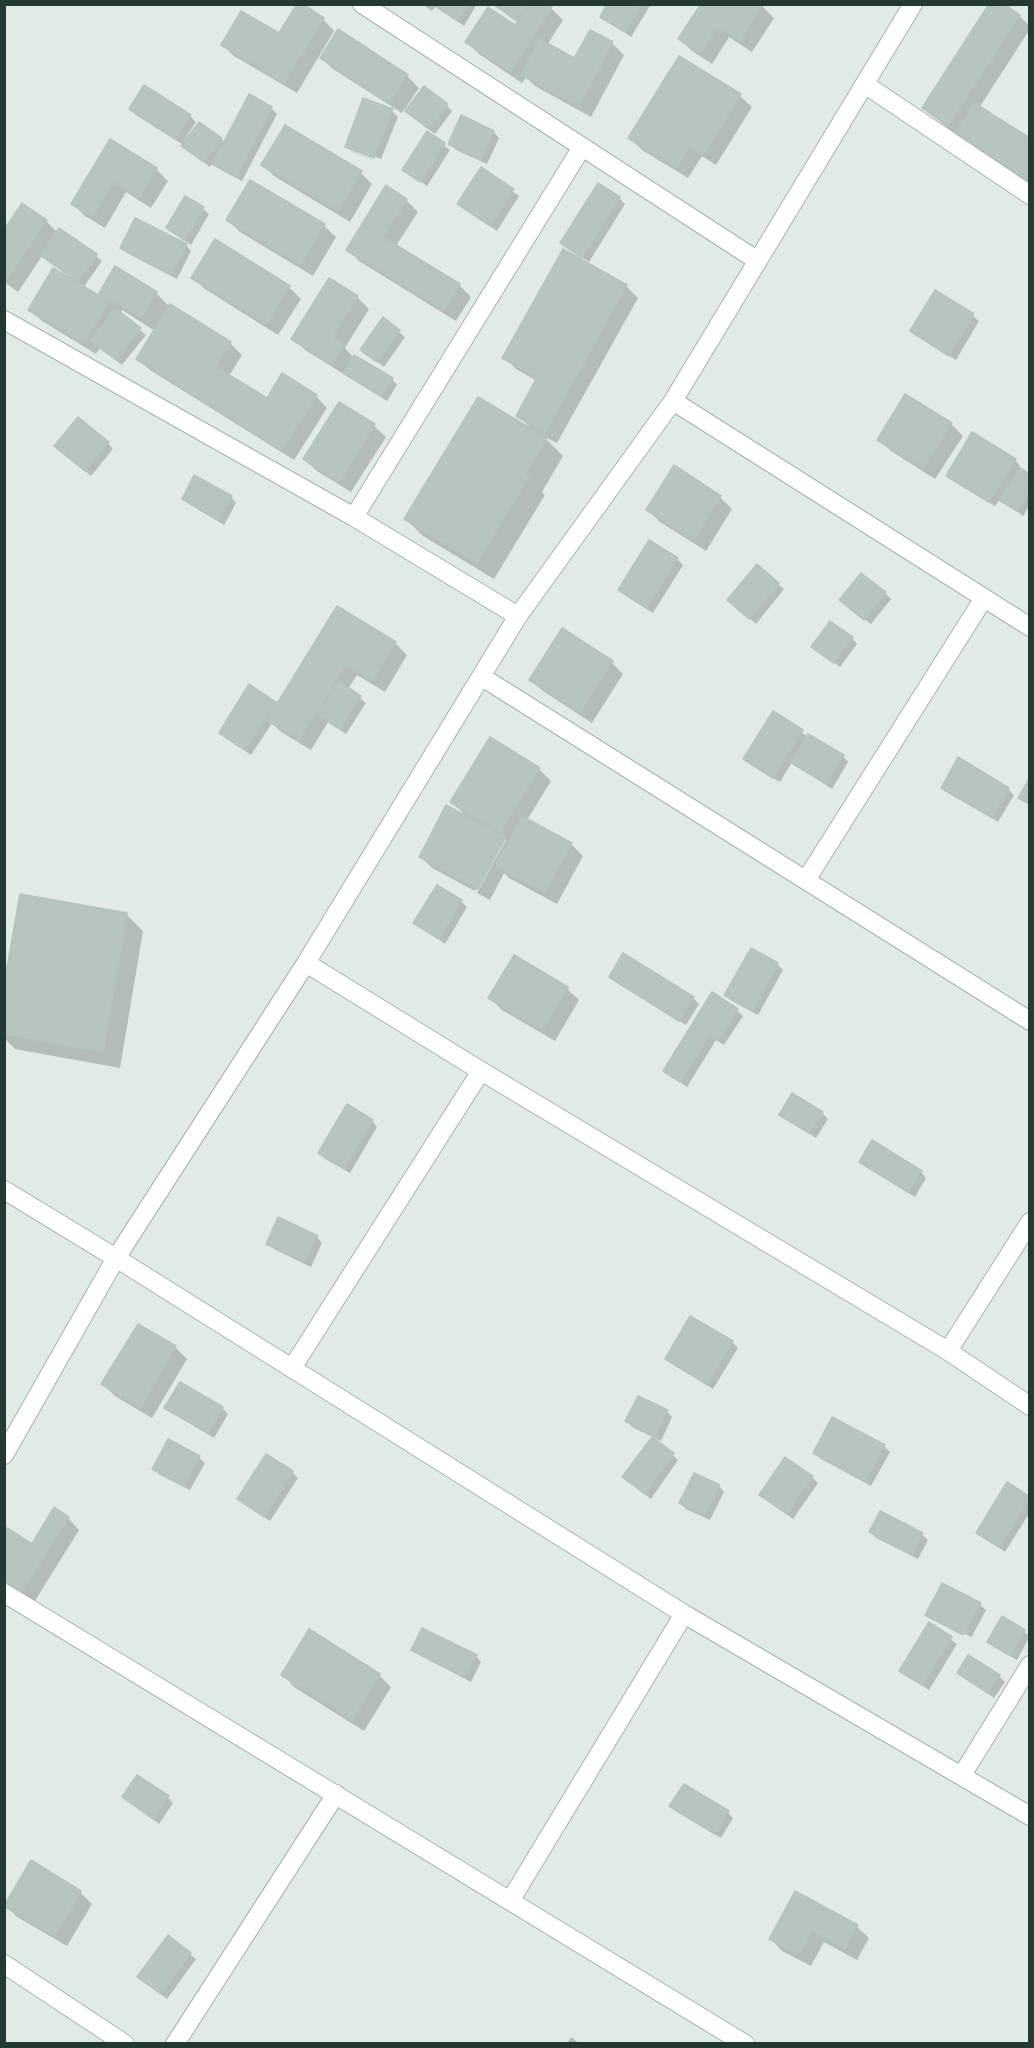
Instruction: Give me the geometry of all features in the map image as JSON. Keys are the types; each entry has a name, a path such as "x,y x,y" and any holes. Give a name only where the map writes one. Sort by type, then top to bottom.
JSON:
{"street":[{"path":"362,4 758,261"},
{"path":"4,1455 116,1258 306,963 518,616 674,401 866,86 913,4"},
{"path":"866,86 1029,195"},
{"path":"354,517 582,147"},
{"path":"4,320 354,517 518,616"},
{"path":"674,401 1029,627"},
{"path":"806,880 984,598"},
{"path":"482,677 1029,1021"},
{"path":"306,963 481,1071 948,1351 1029,1406"},
{"path":"292,1368 481,1071"},
{"path":"4,1190 684,1614 1029,1816"},
{"path":"948,1351 1029,1222"},
{"path":"4,1593 745,2043"},
{"path":"510,1901 684,1614"},
{"path":"962,1775 1029,1665"},
{"path":"175,2043 336,1794"},
{"path":"4,1964 124,2043"}],"building":[{"path":"297,4 302,4 324,18 284,83 221,45 241,11 279,33"},
{"path":"432,4 468,4 458,21"},
{"path":"493,4 526,4 515,20"},
{"path":"529,4 548,4 552,7 510,72 465,42 488,7 515,25"},
{"path":"607,4 642,4 625,32 600,17"},
{"path":"701,4 763,5 740,41 717,27 700,54 678,39"},
{"path":"989,4 1004,4 1020,15 948,126 922,108"},
{"path":"338,29 408,75 389,103 320,58"},
{"path":"590,30 613,42 579,106 521,75 540,39 574,58"},
{"path":"679,56 741,94 704,155 690,146 676,168 628,138"},
{"path":"144,85 191,115 175,139 129,109"},
{"path":"424,86 448,104 429,129 405,111"},
{"path":"249,94 272,107 236,177 212,164"},
{"path":"363,98 393,109 374,158 345,147"},
{"path":"974,103 1030,138 1030,181 955,134"},
{"path":"461,115 494,131 481,160 448,144"},
{"path":"199,122 222,138 204,162 181,146"},
{"path":"285,125 362,171 338,211 261,165"},
{"path":"427,131 445,143 420,182 402,170"},
{"path":"110,139 157,168 139,197 114,182 93,217 71,204"},
{"path":"481,167 514,189 490,226 457,204"},
{"path":"250,180 325,224 300,265 226,220"},
{"path":"598,183 620,197 582,258 560,243"},
{"path":"386,185 407,199 383,237 460,284 444,310 346,250"},
{"path":"185,196 204,207 184,240 166,228"},
{"path":"22,203 47,220 6,281 4,230"},
{"path":"135,218 187,244 171,275 120,248"},
{"path":"59,228 97,254 78,282 40,255"},
{"path":"215,239 290,286 266,324 191,278"},
{"path":"563,249 627,285 545,433 516,416 537,377 502,358"},
{"path":"115,266 157,292 141,318 110,300 84,343 28,310 53,268 98,295"},
{"path":"329,278 358,296 332,338 344,345 332,365 291,339"},
{"path":"935,290 974,314 949,356 910,331"},
{"path":"170,304 231,342 216,367 267,398 282,373 317,395 282,450 136,359"},
{"path":"115,308 141,328 116,360 90,341"},
{"path":"383,317 400,330 377,362 360,350"},
{"path":"354,355 393,378 381,396 343,373"},
{"path":"905,394 952,423 923,468 877,440"},
{"path":"478,397 547,438 525,475 529,477 477,563 404,519"},
{"path":"339,402 375,424 339,482 303,459"},
{"path":"78,417 109,442 85,471 54,446"},
{"path":"972,432 1016,459 989,502 946,476"},
{"path":"674,465 721,496 694,540 646,510"},
{"path":"1020,468 1030,474 1030,491 1017,511 999,500"},
{"path":"194,475 232,496 218,520 182,499"},
{"path":"649,540 678,558 647,608 618,590"},
{"path":"757,564 779,583 749,619 727,600"},
{"path":"861,573 886,592 864,620 839,600"},
{"path":"337,606 396,642 373,681 345,665 299,740 267,720"},
{"path":"830,621 853,637 833,663 811,647"},
{"path":"562,628 613,661 580,712 529,680"},
{"path":"339,681 361,696 339,729 317,714"},
{"path":"249,684 276,702 245,750 219,733"},
{"path":"773,711 803,730 773,778 743,759"},
{"path":"808,734 844,755 826,784 790,762"},
{"path":"490,737 540,768 500,832 450,802"},
{"path":"958,757 1009,788 992,817 941,788"},
{"path":"1030,777 1030,804 1018,798"},
{"path":"446,805 506,837 478,889 419,857"},
{"path":"522,816 572,843 545,893 495,866"},
{"path":"437,885 462,900 439,939 413,923"},
{"path":"20,894 127,913 103,1052 4,1034 4,985"},
{"path":"751,948 778,963 752,1011 724,995"},
{"path":"623,953 694,997 679,1021 609,977"},
{"path":"514,955 568,987 542,1031 488,998"},
{"path":"712,992 738,1009 718,1040 710,1035 680,1082 663,1071"},
{"path":"792,1093 823,1112 809,1133 779,1115"},
{"path":"347,1104 373,1120 344,1168 318,1153"},
{"path":"872,1140 922,1171 908,1192 859,1162"},
{"path":"278,1217 318,1236 305,1262 266,1244"},
{"path":"690,1316 733,1341 707,1384 665,1359"},
{"path":"138,1324 176,1346 140,1408 101,1384"},
{"path":"180,1382 223,1407 208,1433 164,1408"},
{"path":"638,1396 668,1410 655,1436 625,1421"},
{"path":"832,1417 885,1445 865,1481 813,1453"},
{"path":"652,1437 674,1453 645,1494 622,1477"},
{"path":"168,1439 200,1456 184,1486 152,1469"},
{"path":"266,1454 293,1471 264,1517 237,1499"},
{"path":"785,1457 813,1476 787,1514 759,1495"},
{"path":"694,1473 720,1485 704,1515 679,1503"},
{"path":"1007,1482 1030,1497 999,1547 976,1533"},
{"path":"54,1507 69,1517 21,1593 4,1582 4,1531 7,1528 32,1544"},
{"path":"880,1511 923,1533 912,1555 869,1532"},
{"path":"942,1583 981,1603 963,1635 925,1615"},
{"path":"1002,1616 1025,1630 1011,1656 987,1642"},
{"path":"929,1622 952,1637 922,1685 899,1671"},
{"path":"422,1628 477,1655 465,1677 411,1650"},
{"path":"309,1629 380,1674 352,1720 281,1675"},
{"path":"968,1655 1000,1675 988,1693 957,1673"},
{"path":"137,1775 169,1796 153,1819 122,1797"},
{"path":"684,1784 729,1811 715,1834 669,1806"},
{"path":"31,1860 81,1891 55,1936 4,1906"},
{"path":"795,1891 858,1925 845,1949 812,1931 799,1955 769,1939"},
{"path":"168,1935 191,1953 161,1994 137,1977"}]}
